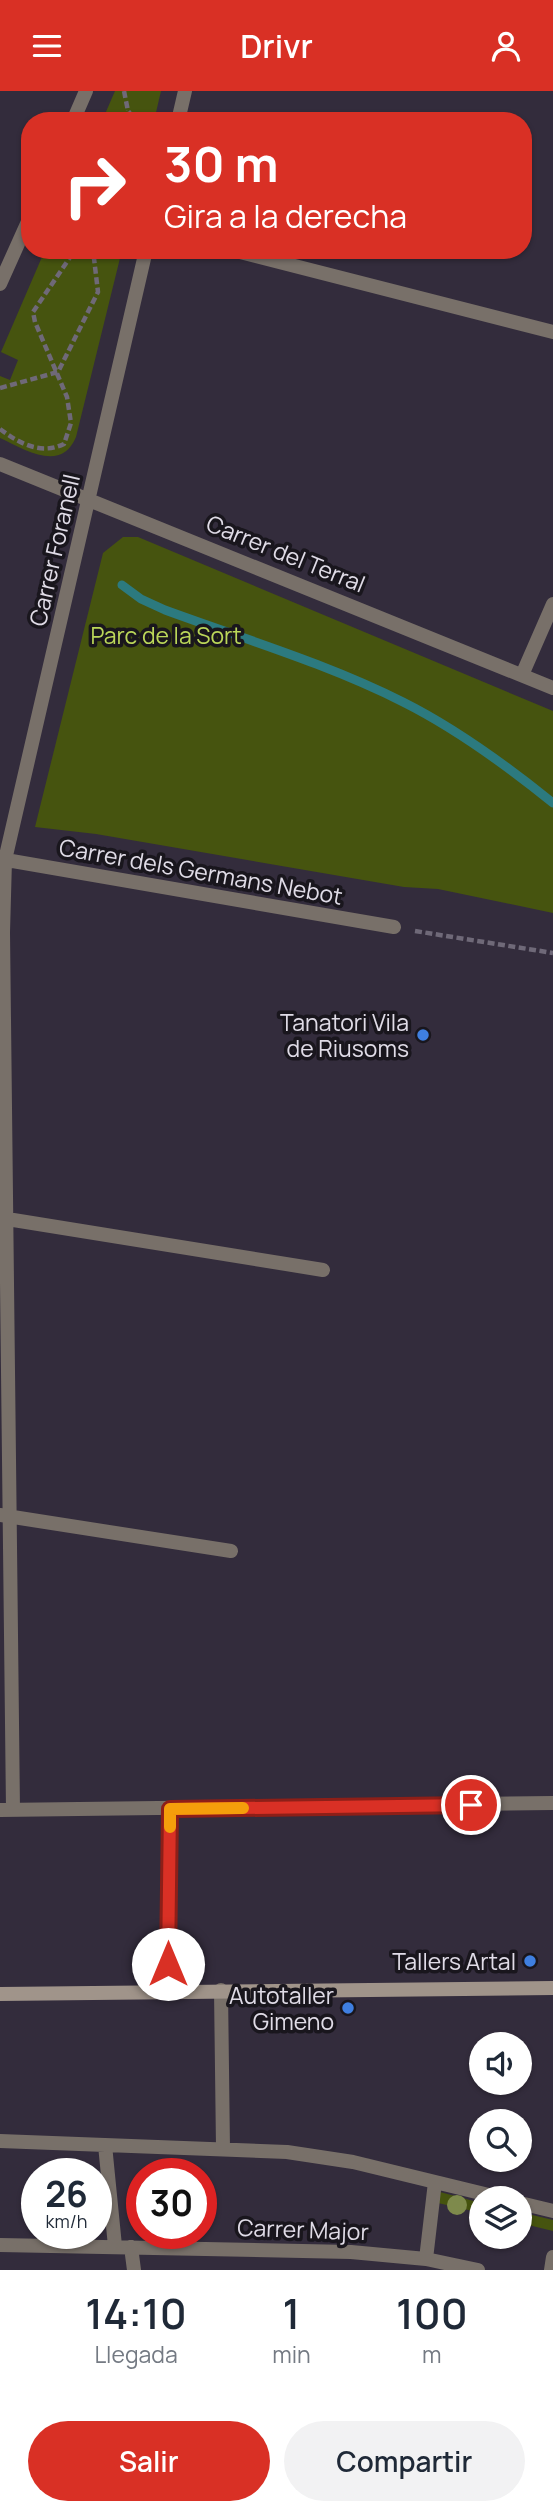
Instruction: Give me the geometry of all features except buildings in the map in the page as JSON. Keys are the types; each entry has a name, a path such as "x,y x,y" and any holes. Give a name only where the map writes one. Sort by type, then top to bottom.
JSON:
{"street":[{"path":"77,112 86,91"},
{"path":"180,112 185,91"},
{"path":"0,284 21,237"},
{"name":"Carrer Foranell","path":"6,1810 2,859 90,501 109,402 144,259"},
{"path":"267,259 553,332"},
{"name":"Carrer del Terral","path":"0,464 553,688"},
{"path":"522,675 553,604"},
{"name":"Carrer dels Germans Nebot","path":"2,859 394,927"},
{"path":"4,1218 323,1270"},
{"path":"6,1515 231,1551"},
{"path":"6,1810 553,1803"},
{"path":"168,1990 170,1809"},
{"path":"0,1994 168,1990 553,1988"},
{"path":"221,1990 223,2148"},
{"path":"0,2141 223,2148 316,2156 469,2190"},
{"path":"105,2145 115,2246"},
{"path":"426,2259 435,2182"},
{"path":"532,2206 553,2211"},
{"name":"Carrer Major","path":"0,2245 126,2247"},
{"path":"131,2249 134,2270"},
{"name":"Carrer Major","path":"217,2249 351,2252 426,2259 478,2270"},
{"path":"551,2270 553,2257"}],"path":[{"path":"124,91 128,111"},
{"path":"0,429 12,439 37,449 51,450 64,444 71,423 58,372 34,323 33,312 69,259"},
{"path":"0,388 58,372 98,292 94,259"},
{"path":"394,927 553,954"}],"green space":[{"path":"115,91 161,91 156,112 106,112"},
{"path":"41,259 120,259 76,437 61,454 42,455 0,438 0,376 10,380 18,360 1,352"},
{"name":"Parc de la Sort","path":"123,537 138,537 553,711 553,913 438,889 404,887 96,834 35,827 103,553"},
{"path":"440,2192 469,2200 469,2210 438,2203"},
{"path":"532,2215 553,2220 553,2231 532,2226"}],"waterway":[{"path":"122,585 141,599 165,610 316,664 403,702 481,748 553,803"}],"slow traffic":[{"path":"170,1827 170,1809 243,1808"}],"place":[{"name":"Tanatori Vila de Riusoms","path":"423,1035"},
{"name":"Tallers Artal","path":"530,1961"},
{"name":"Autotaller Gimeno","path":"348,2008"}],"route":[{"path":"168,1964 170,1809 471,1805"}]}
